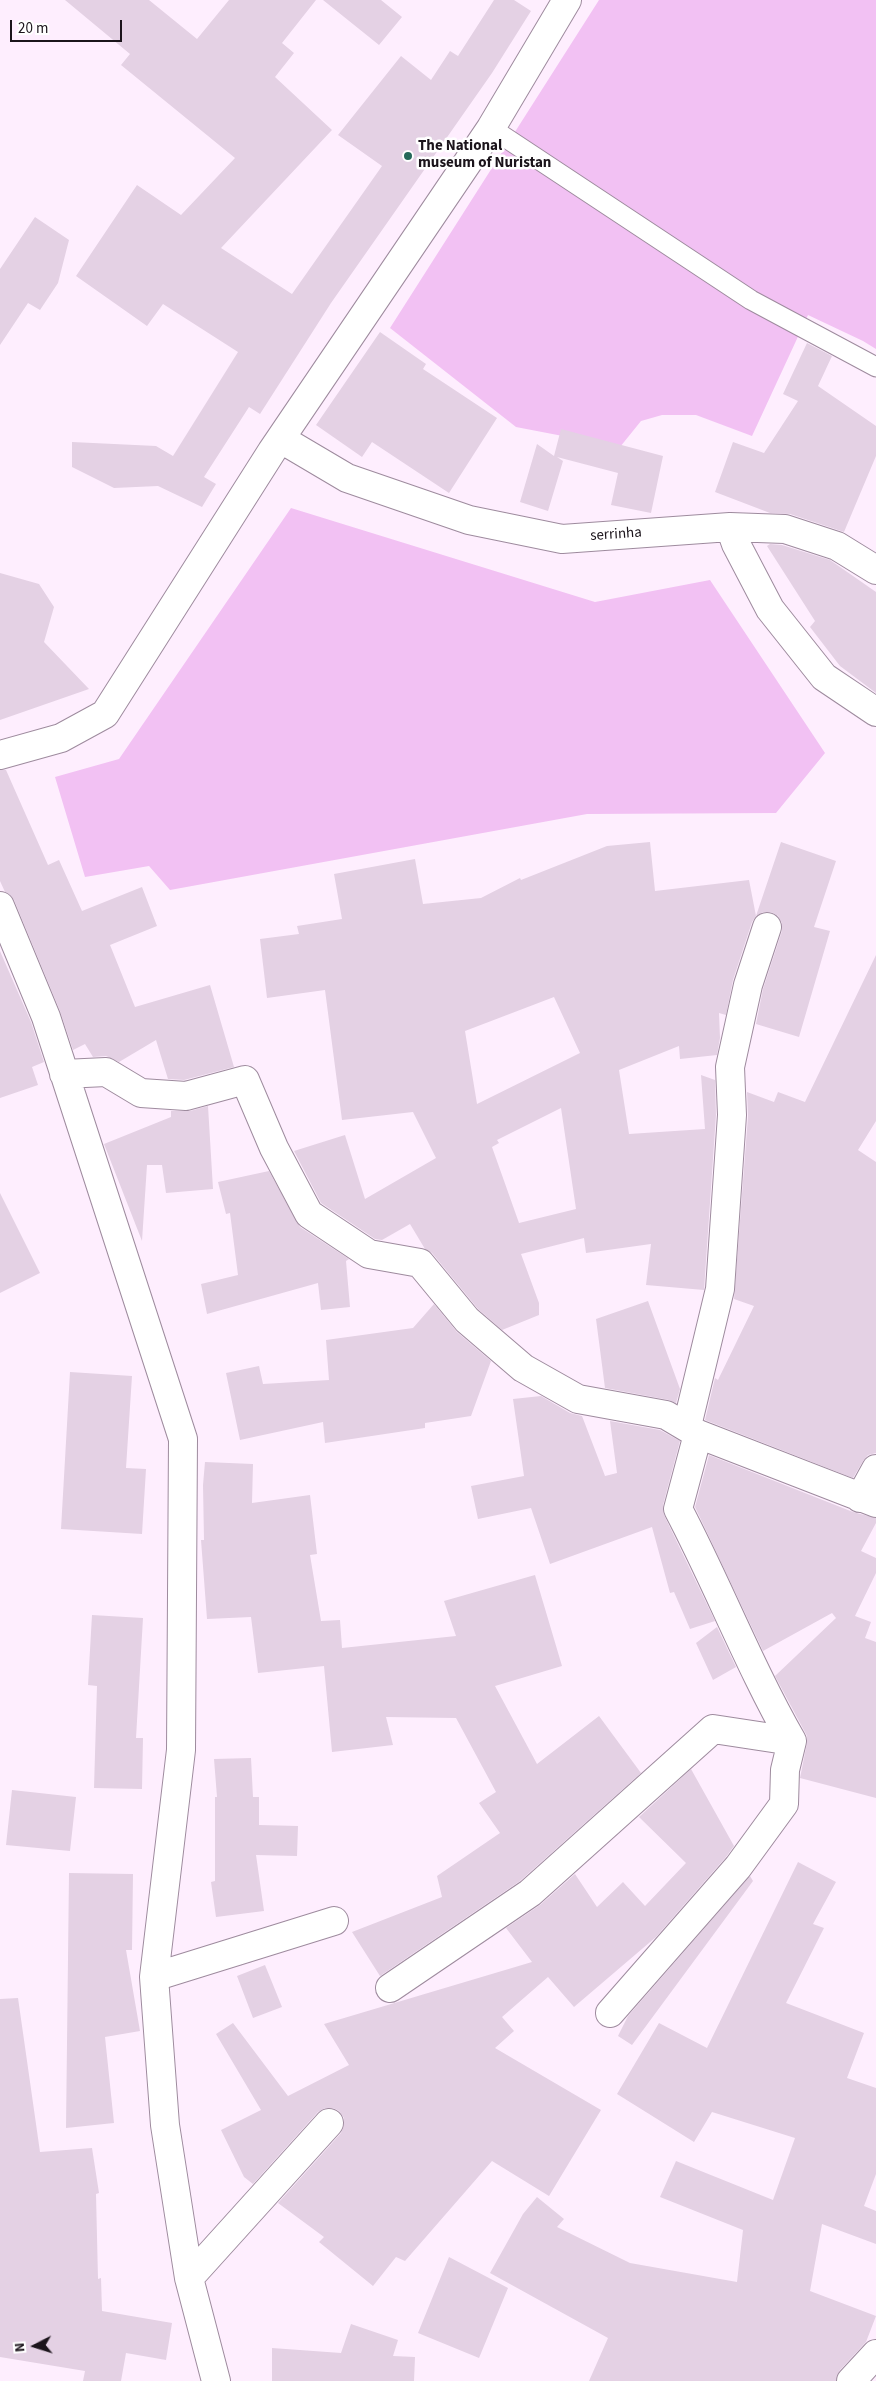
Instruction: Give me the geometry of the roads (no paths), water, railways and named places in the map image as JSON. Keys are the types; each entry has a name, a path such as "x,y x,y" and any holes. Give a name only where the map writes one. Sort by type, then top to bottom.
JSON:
{"street":[{"path":"0,755 61,738 105,714 281,439 491,128 567,0"},
{"name":"serrinha","path":"281,439 347,478 469,520 562,539 730,526 785,529 837,546 876,570"},
{"path":"730,526 736,544 770,609 824,676 876,712"},
{"path":"0,906 46,1017 183,1439 181,1750 154,1978 165,2126 189,2278 216,2381"},
{"path":"610,2013 738,1868 784,1804 785,1770 792,1741 755,1672 710,1571 678,1509 720,1290 732,1115 730,1067 748,985 767,927"},
{"path":"64,1074 106,1072 141,1093 186,1096 245,1080 274,1148 309,1214 369,1254 420,1262 467,1320 523,1368 578,1399 666,1415 693,1430 868,1501 876,1469"},
{"path":"390,1988 530,1893 713,1728 792,1741"},
{"path":"154,1978 334,1921"},
{"path":"189,2278 329,2123"},
{"path":"851,2381 876,2354"}],"lane":[{"path":"491,128 751,300 876,368"}],"place":[{"name":"The National museum of Nuristan","path":"408,156"}]}
